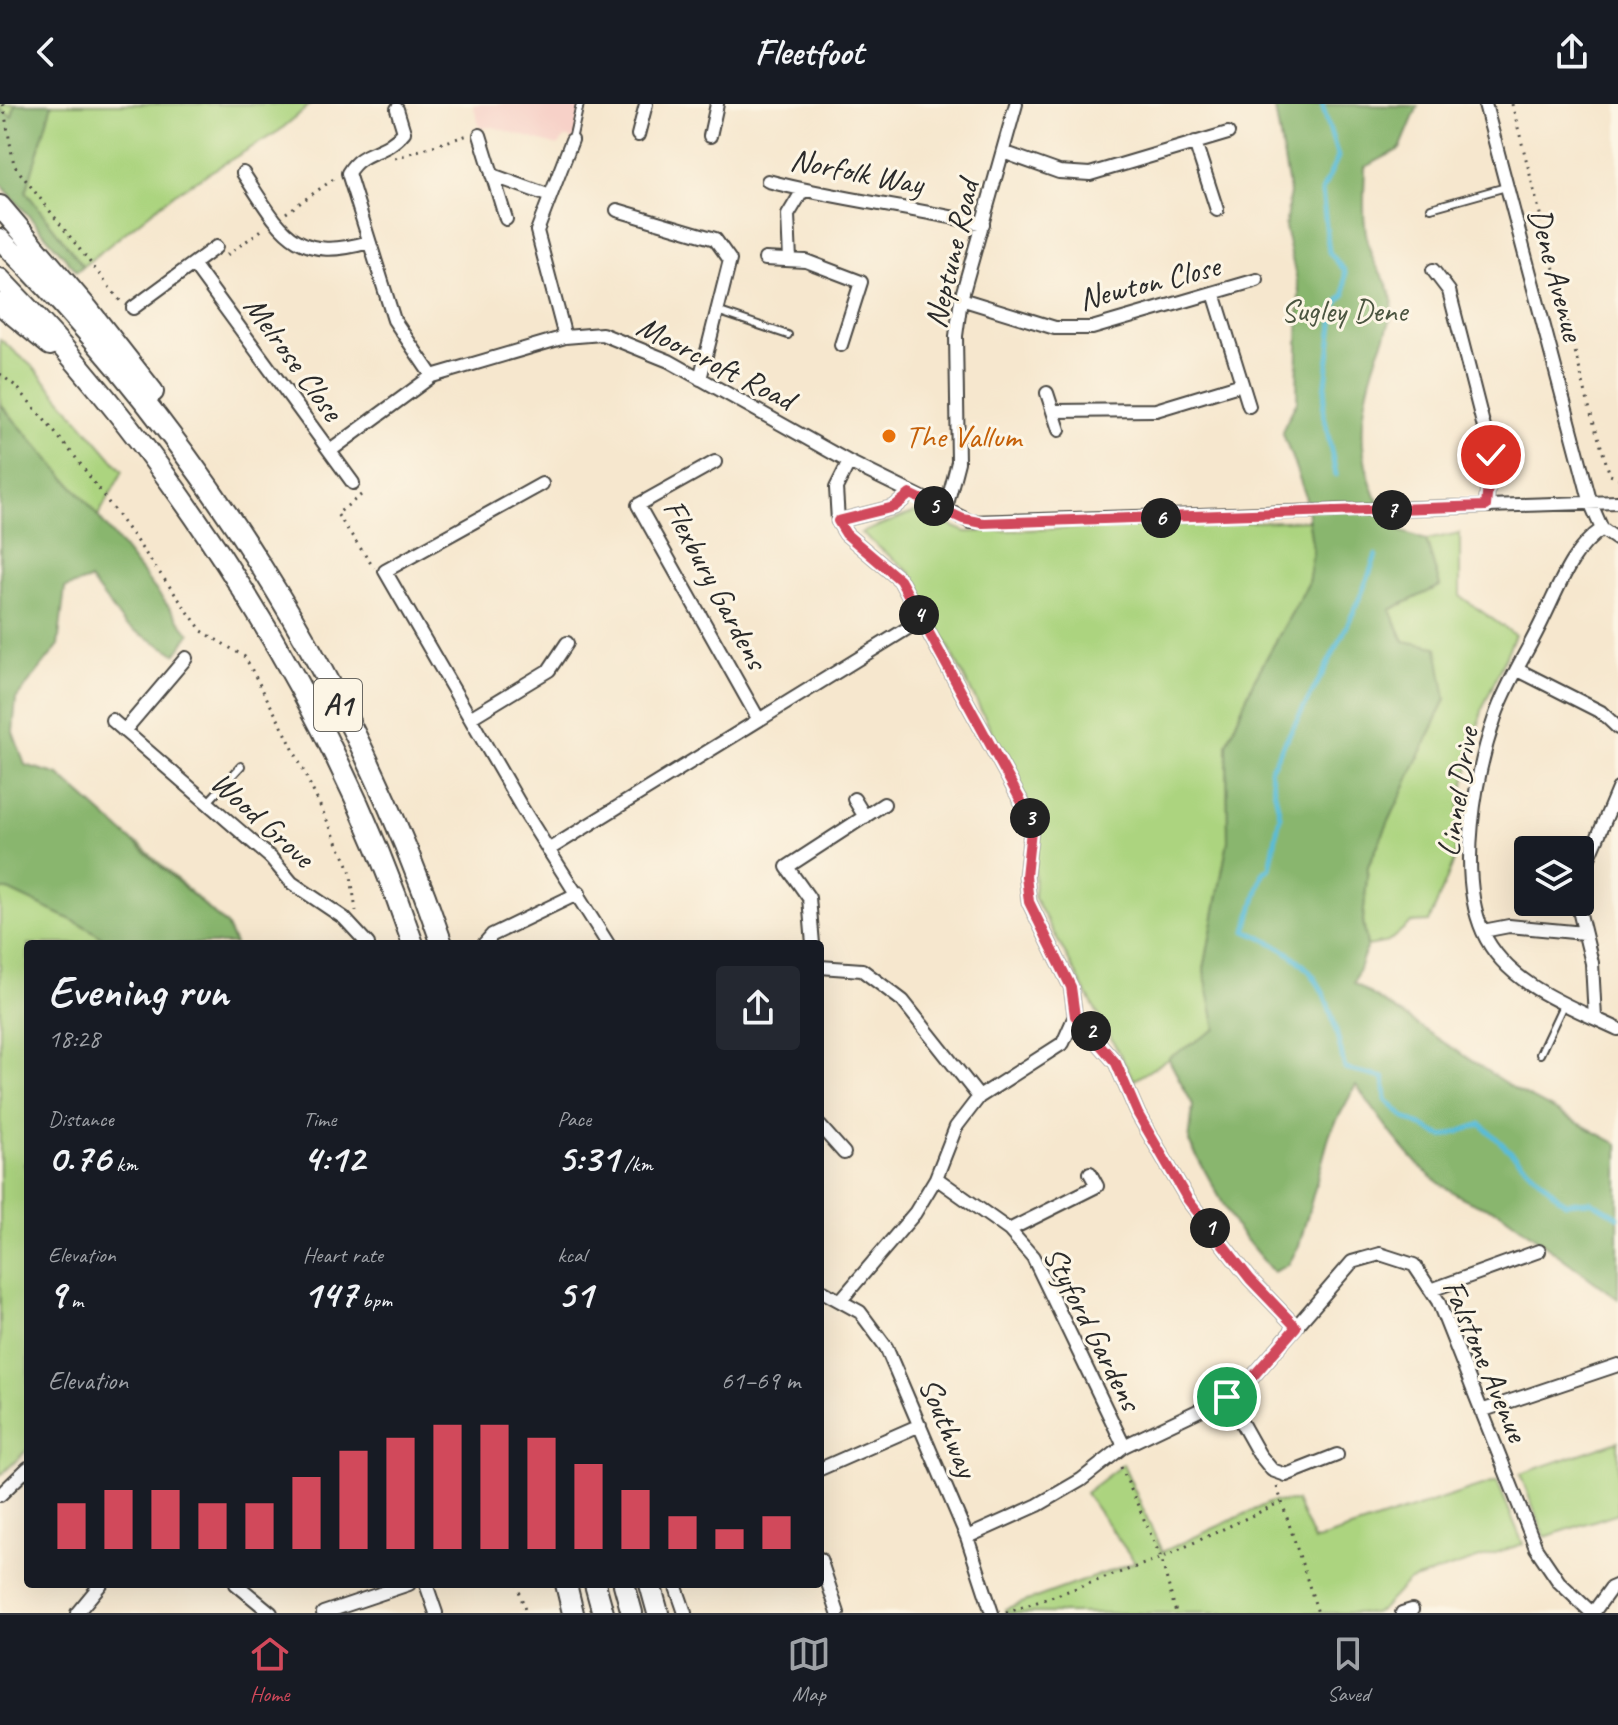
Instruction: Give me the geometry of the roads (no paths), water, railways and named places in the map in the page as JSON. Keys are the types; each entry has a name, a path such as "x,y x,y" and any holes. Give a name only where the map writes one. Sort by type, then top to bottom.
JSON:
{"highway":[{"name":"A1","path":"0,206 157,398 204,482 302,638 355,736 391,813 440,940"},
{"name":"A1","path":"0,239 43,281 106,354 204,482"},
{"name":"A1","path":"0,279 85,372 182,499 277,649 365,825 411,940"},
{"name":"A1","path":"0,304 85,372"},
{"path":"567,1588 573,1613"},
{"path":"596,1588 603,1613"},
{"path":"625,1588 632,1613"},
{"path":"651,1588 658,1613"}],"street":[{"path":"638,135 646,104"},
{"path":"710,136 717,104"},
{"name":"Neptune Road","path":"945,512 958,462 956,346 961,299 1016,104"},
{"name":"Dene Avenue","path":"1485,104 1591,504 1602,529"},
{"path":"397,109 404,132 391,147 356,159 348,173 394,320 432,376"},
{"path":"1003,152 1059,172 1090,174 1228,133"},
{"path":"480,135 506,219"},
{"path":"565,337 537,231 572,140"},
{"path":"1195,142 1217,210"},
{"path":"243,173 289,237 319,251 341,250 369,242"},
{"path":"492,175 550,196"},
{"name":"Norfolk Way","path":"768,181 983,224"},
{"path":"790,260 788,215 803,190"},
{"path":"617,210 715,239 730,260 700,379"},
{"path":"133,308 216,247"},
{"path":"765,259 806,261 861,282 841,345"},
{"name":"Melrose Close","path":"193,264 353,483"},
{"path":"1433,270 1449,291 1491,455 1486,506"},
{"name":"Newton Close","path":"961,299 1055,328 1092,328 1257,280"},
{"path":"1214,293 1249,406"},
{"name":"Moorcroft Road","path":"330,451 432,376 565,337 602,334 669,361 945,512"},
{"path":"1053,411 1156,410 1242,384"},
{"path":"1047,393 1059,430"},
{"name":"Flexbury Gardens","path":"715,462 638,505 759,720"},
{"path":"841,1300 915,1213 936,1178 956,1127 979,1097 1063,1043 1075,1016 1071,987 1029,902 1026,876 1032,821 900,580 846,534 838,521 836,488 849,462"},
{"path":"542,484 385,571 548,850 579,893 606,940"},
{"path":"838,521 894,507 910,494"},
{"path":"945,512 983,523 1618,502"},
{"path":"1602,529 1618,540"},
{"name":"Linnel Drive","path":"1602,529 1588,539 1575,555 1495,717 1469,842 1471,891 1483,931 1501,962 1523,980 1618,1029"},
{"path":"548,850 921,620"},
{"path":"470,718 549,670 567,643"},
{"path":"124,731 186,658"},
{"path":"1518,670 1601,712 1618,728"},
{"name":"Wood Grove","path":"112,720 271,858 292,883 344,918 364,940"},
{"path":"1594,846 1618,789"},
{"path":"854,799 865,817"},
{"path":"813,940 809,898 787,867 884,804"},
{"path":"488,940 492,935 579,893"},
{"path":"1580,916 1592,963 1595,1018"},
{"path":"1483,931 1509,926 1584,933"},
{"path":"824,967 862,970 903,1001 979,1097"},
{"path":"1075,1016 1116,1063 1138,1114 1188,1200 1250,1279 1296,1327"},
{"path":"824,1130 844,1153"},
{"path":"1009,1230 1097,1186 1090,1173"},
{"name":"Styford Gardens","path":"936,1178 1009,1230 1033,1257 1052,1293 1119,1450"},
{"path":"1431,1290 1539,1251"},
{"name":"Falstone Avenue","path":"967,1537 1038,1505 1081,1480 1119,1450 1227,1397 1250,1380 1352,1262 1380,1254 1414,1265 1431,1290 1536,1548 1559,1582 1593,1613"},
{"name":"Southway","path":"824,1292 860,1312 886,1347 967,1537 992,1613"},
{"path":"1481,1411 1618,1365"},
{"path":"1227,1397 1272,1470 1286,1475 1337,1455"},
{"path":"824,1467 920,1425"},
{"path":"0,1495 24,1472"},
{"path":"824,1571 838,1613"},
{"path":"1593,1613 1611,1588 1618,1585"},
{"path":"77,1613 98,1588"},
{"path":"241,1588 271,1613"},
{"path":"323,1613 397,1588"},
{"path":"427,1588 436,1613"},
{"path":"676,1588 685,1613"}],"lane":[{"path":"572,140 580,104"},
{"path":"1431,208 1506,187"},
{"path":"717,311 788,335"},
{"path":"207,803 241,766"},
{"path":"1540,1054 1565,1002"}],"waterway":[{"path":"1322,104 1338,157 1322,191 1329,252 1345,271 1345,294 1335,306 1323,410 1336,475"},
{"path":"1376,555 1341,638 1270,770 1280,816 1270,868 1263,873 1246,931 1292,955 1307,968 1326,1000 1345,1069 1384,1078 1386,1100 1405,1118 1444,1137 1481,1124 1565,1203 1591,1201 1618,1217"}],"place":[{"name":"The Vallum","path":"889,436"}],"park label":[{"name":"Sugley Dene","path":"1344,310"}]}
